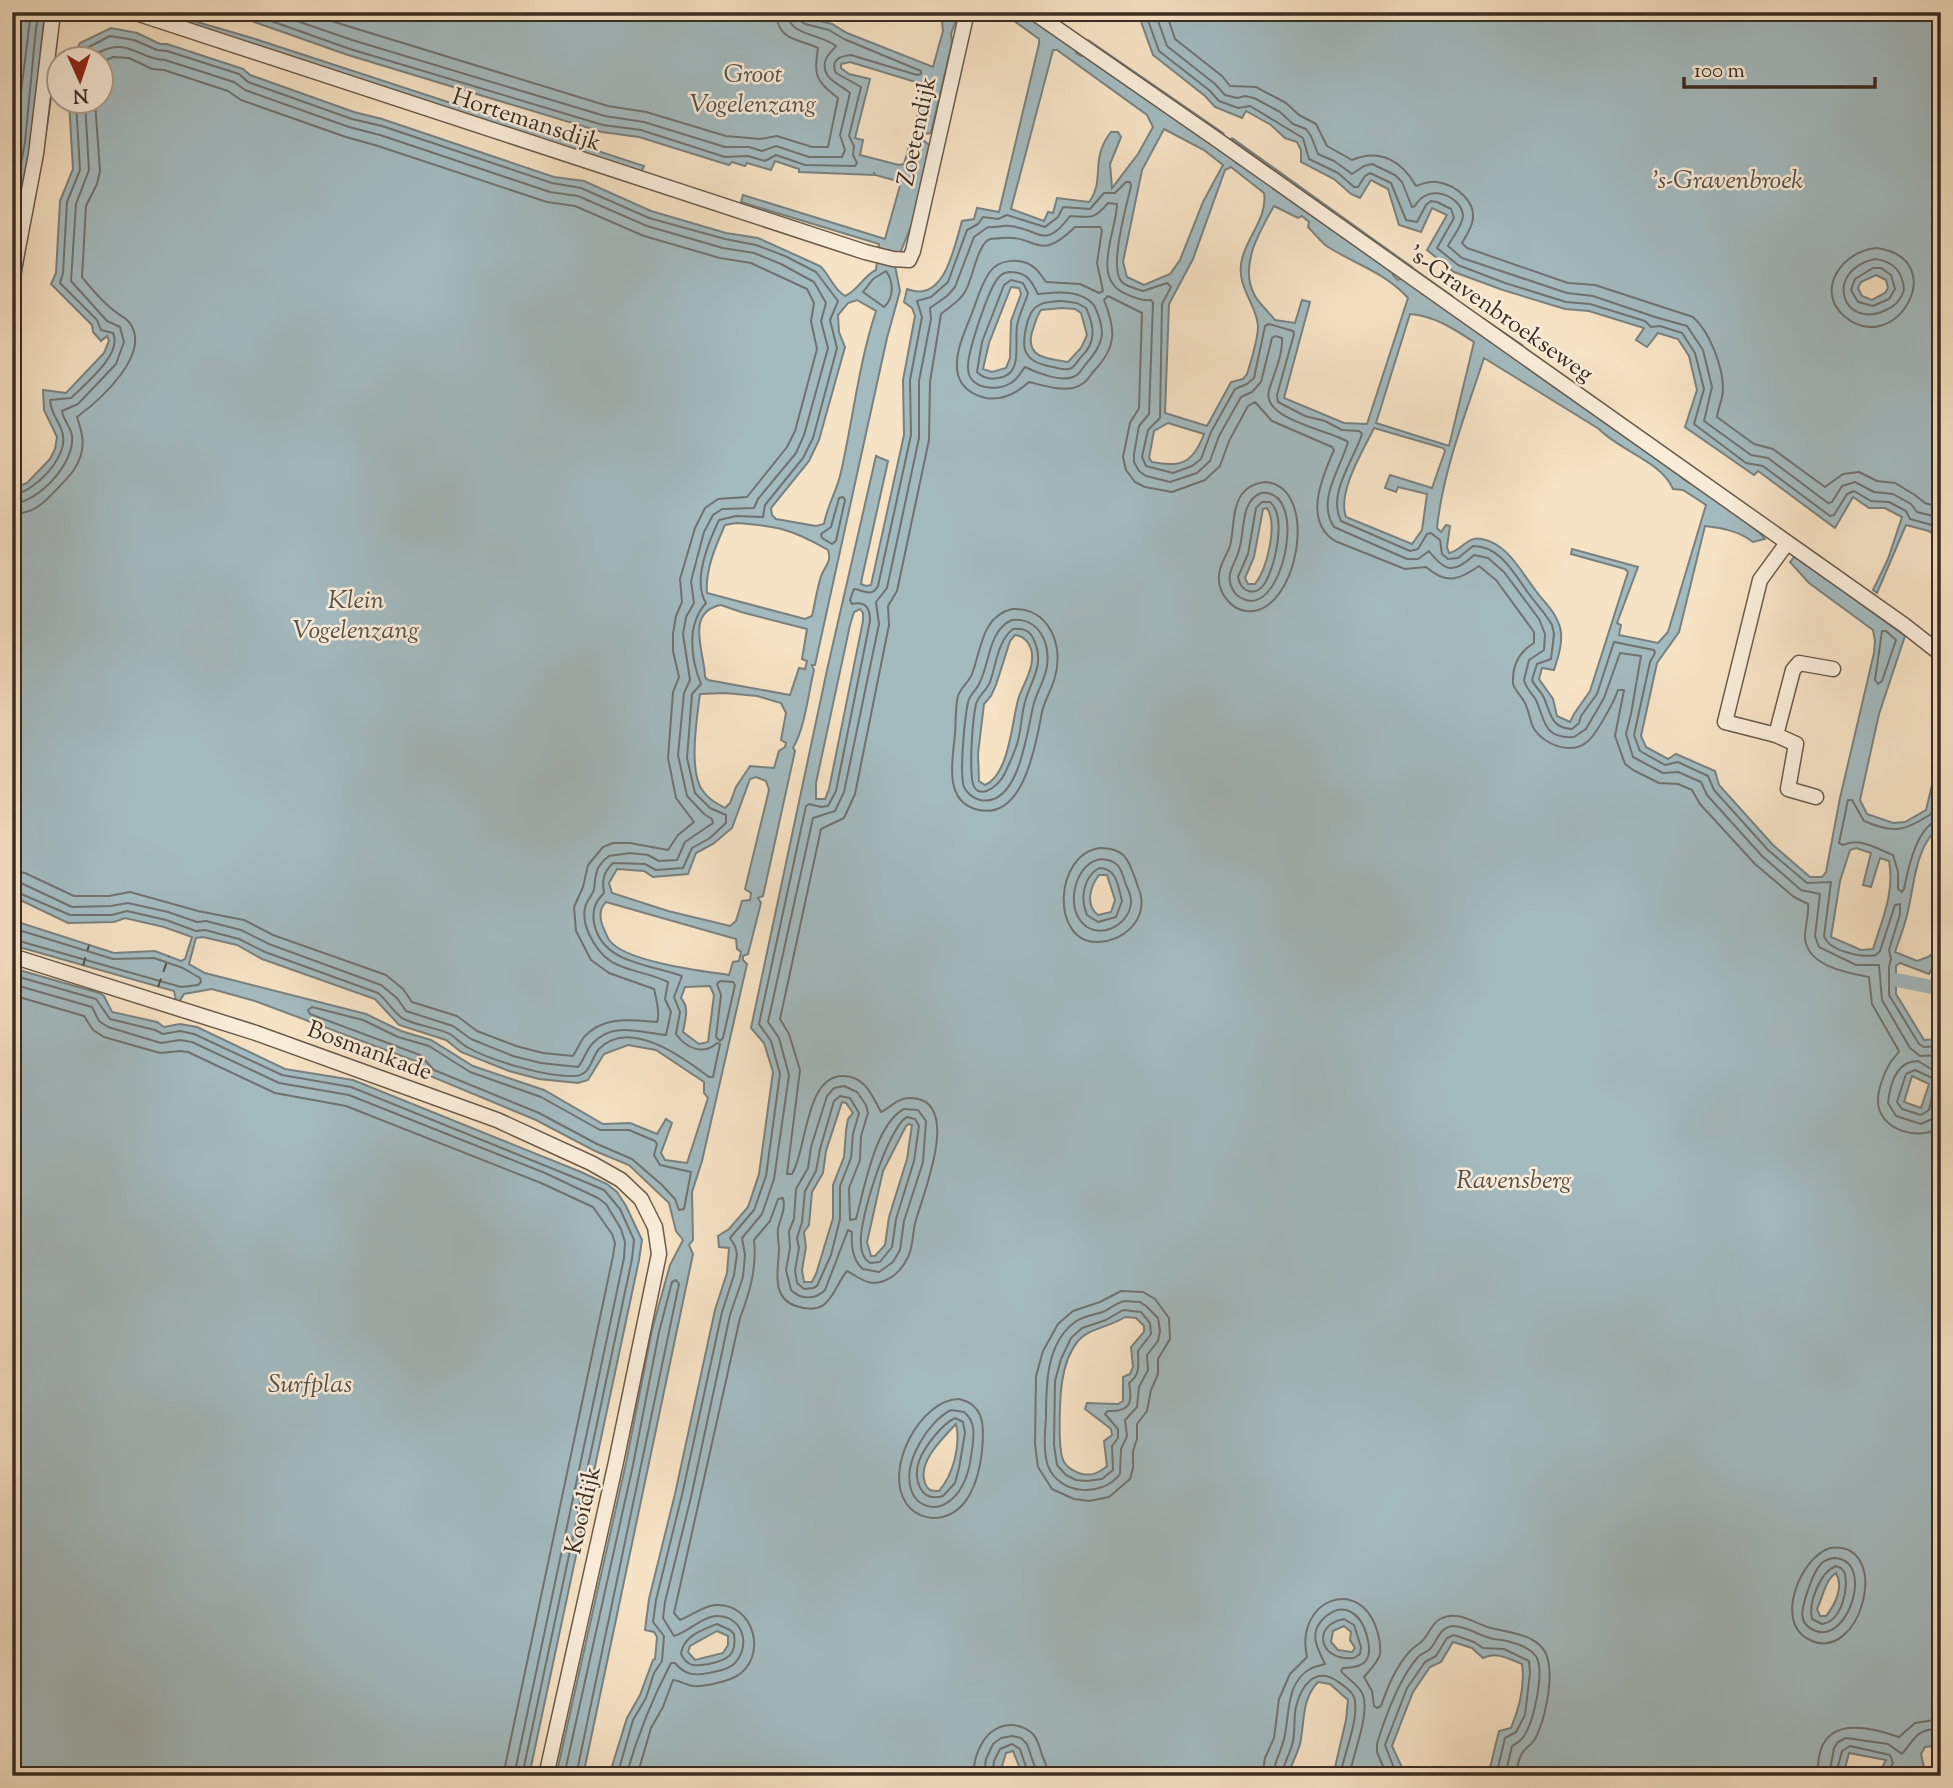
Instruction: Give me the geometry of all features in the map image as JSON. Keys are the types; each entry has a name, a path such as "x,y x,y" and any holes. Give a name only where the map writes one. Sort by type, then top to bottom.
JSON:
{"street":[{"path":"12,280 41,120 53,12"},
{"name":"Hortemansdijk","path":"133,12 416,107 888,258 909,260"},
{"name":"Zoetendijk","path":"909,260 967,12"},
{"name":"'s-Gravenbroekseweg","path":"1033,12 1904,625 1941,654"},
{"path":"1787,543 1760,580 1725,722 1776,735 1796,744 1788,789 1816,797"},
{"path":"1776,735 1793,670 1799,663 1833,669"},
{"name":"Bosmankade","path":"12,956 256,1033 497,1120 579,1157 614,1175 641,1199 655,1227 659,1254"},
{"name":"Kooidijk","path":"546,1776 659,1254"}],"water":[{"path":"12,12 47,12 43,28 32,143 12,250 12,110 15,60"},
{"name":"Groot Vogelenzang","path":"150,12 163,12 252,38 644,166 641,172"},
{"name":"Klein Vogelenzang","path":"226,12 801,12 808,18 832,24 847,33 933,67 943,31 941,12 959,12 951,34 952,43 931,133 924,134 923,140 929,145 913,221 895,266 900,291 887,338 815,665 812,665 814,670 806,710 793,748 795,751 763,896 758,898 761,903 748,954 743,956 747,964 702,1161 692,1192 693,1240 689,1245 693,1254 583,1776 556,1776 626,1463 652,1330 670,1265 683,1240 676,1231 669,1203 629,1165 595,1151 536,1120 430,1076 418,1062 255,1001 212,989 184,994 179,1002 176,1001 174,991 12,945 12,920 114,953 155,951 181,961 185,959 192,937 125,918 114,922 68,923 12,896 12,489 27,483 50,459 55,449 57,437 44,410 43,390 66,393 104,353 109,341 107,336 101,341 93,332 92,325 51,284 56,273 60,201 73,169 70,116 116,116 116,46 78,46 80,43 111,28 137,33 160,44 243,69 250,75 354,112 554,177 584,181 651,211 726,233 758,238 820,266 837,290 845,296 876,270 879,244 741,202 743,195 885,239 901,182 875,175 874,172 874,175 799,172 799,169 775,161 771,170 747,163 745,166 732,162 729,165 639,137 602,132 348,55","holes":["850,62 919,83 923,92 914,130 915,138 911,139 904,164 860,155 863,140 855,138 870,79 849,74 841,68 841,64","857,300 876,311 839,479 824,524 816,526 776,519 771,508 809,461 819,440 845,347 839,332 838,315 848,303","736,523 784,530 828,550 829,561 821,576 812,616 805,619 707,593 709,567 725,525","721,605 807,629 802,659 807,661 805,669 799,668 790,695 708,680 705,677 699,635 703,616 710,609","700,694 757,696 781,703 786,713 781,740 786,743 779,751 774,768 750,766 725,808 712,801 698,783 695,758","756,777 766,781 769,790 745,889 751,893 750,900 742,901 736,921 730,926 668,911 612,893 609,883 617,869 644,871 653,877 688,874 696,853 713,844 732,828 750,779","606,902 736,939 737,949 741,952 739,961 733,962 729,975 684,968 632,955 609,940 600,913","203,937 237,945 262,959 375,999 399,1025 446,1040 461,1052 509,1071 539,1079 578,1083 588,1080 604,1054 628,1045 656,1050 704,1082 704,1093 708,1098 687,1163 665,1160 661,1153 672,1123 666,1119 657,1134 630,1123 603,1124 544,1090 473,1066 431,1040 401,1031 366,1014 205,973 189,964 196,938","710,986 714,995 708,1042 699,1044 683,1032 686,1014 681,998 685,987"]},
{"name":"Ravensberg","path":"1002,12 1023,12 1076,48 1076,53 1084,55 1235,158 1236,163 1245,165 1392,270 1398,280 1403,278 1640,445 1646,452 1682,474 1682,478 1689,483 1692,481 1760,533 1765,539 1753,542 1730,531 1705,526 1679,632 1657,663 1641,736 1646,747 1668,759 1676,754 1715,771 1719,785 1773,845 1810,877 1822,877 1826,872 1875,641 1873,630 1809,583 1790,562 1795,556 1905,636 1879,714 1860,800 1867,814 1893,823 1905,822 1926,810 1934,777 1939,778 1941,825 1925,844 1920,855 1906,920 1895,952 1917,961 1941,947 1941,961 1935,963 1929,974 1900,963 1896,966 1896,994 1924,1040 1941,1039 1941,1745 1925,1747 1921,1754 1926,1776 1878,1776 1886,1760 1849,1753 1844,1772 1852,1776 1488,1776 1499,1731 1511,1728 1517,1713 1522,1688 1522,1664 1498,1656 1483,1658 1472,1648 1453,1642 1441,1662 1430,1667 1413,1692 1392,1746 1406,1776 1333,1776 1348,1700 1330,1684 1318,1682 1306,1703 1300,1744 1288,1776 1023,1776 1013,1751 1006,1753 999,1776 609,1776 627,1718 655,1659 657,1637 654,1632 645,1630 649,1599 715,1310 727,1273 729,1248 719,1247 718,1236 729,1229 748,1207 759,1174 773,1072 764,1043 751,1028 827,670 876,456 888,461 862,578 861,584 866,586 871,585 904,435 903,380 915,316 912,308 904,302 907,289 920,291 939,281 951,258 962,221 974,219 977,208 999,212 1039,39","holes":["1053,50 1057,50 1147,115 1153,127 1138,154 1112,188 1110,164 1121,137 1118,132 1111,132 1104,142 1097,185 1089,202 1057,198 1053,213 1048,212 1044,221 1011,209","1164,129 1204,150 1223,165 1203,202 1180,260 1170,274 1144,285 1127,277 1123,262 1142,170","1231,167 1264,193 1263,210 1242,259 1241,269 1241,278 1257,318 1258,332 1254,350 1247,374 1243,379 1231,382 1207,426 1165,413 1169,304 1193,259 1225,170","1274,206 1298,218 1302,216 1309,222 1308,227 1328,247 1380,275 1408,298 1367,424 1344,423 1284,398 1310,302 1302,300 1295,323 1275,320 1256,297 1250,283 1253,248","1011,287 1019,288 1021,294 1011,321 1010,358 1006,368 992,372 983,369 989,343","1062,308 1075,309 1081,313 1087,335 1081,348 1068,362 1046,358 1035,352 1031,341 1041,310","1410,314 1436,320 1474,342 1449,446 1376,423","1484,358 1650,464 1667,479 1673,489 1683,490 1706,505 1668,632 1658,643 1619,635 1621,625 1617,623 1638,567 1572,549 1571,554 1628,572 1590,691 1570,722 1557,716 1553,699 1539,679 1542,668 1554,670 1559,652 1561,633 1554,614 1513,560 1499,547 1477,539 1449,553 1447,547 1450,526 1446,525 1441,532 1437,528 1444,485","1168,423 1204,434 1190,457 1171,464 1152,462 1149,458 1154,431","1374,428 1443,448 1445,451 1432,488 1390,475 1385,488 1396,492 1398,487 1427,494 1422,530 1412,544 1346,517 1345,496 1352,472","1267,508 1271,525 1270,547 1255,584 1248,584 1245,578 1254,557 1263,509","860,609 863,621 829,789 825,799 816,799 816,783 850,625 854,612","1015,635 1022,637 1031,650 1030,669 1018,700 1004,760 993,779 985,785 979,781 978,754 984,704 991,696 1010,641","1856,848 1871,853 1863,885 1871,887 1880,858 1889,861 1890,872 1887,906 1873,949 1861,950 1831,937 1840,881 1850,850","1099,875 1107,875 1115,900 1111,912 1098,915 1091,906 1090,896","1912,1076 1929,1084 1921,1108 1904,1102","842,1102 846,1103 853,1113 848,1119 844,1157 833,1185 833,1218 816,1274 812,1282 804,1282 804,1232 809,1225 812,1192 823,1173 826,1151","909,1124 912,1125 907,1159 889,1217 885,1245 875,1256 871,1256 867,1242 883,1171","1125,1317 1136,1318 1144,1326 1144,1332 1131,1347 1133,1367 1130,1374 1123,1377 1123,1401 1118,1404 1087,1403 1085,1409 1111,1429 1112,1435 1104,1441 1107,1466 1086,1475 1070,1468 1064,1462 1060,1447 1060,1423 1061,1389 1066,1366 1075,1345 1088,1333","956,1424 955,1459 939,1491 932,1491 925,1483 925,1467 933,1451","1836,1573 1839,1584 1837,1596 1826,1616 1820,1616 1817,1609 1825,1589","1344,1626 1351,1632 1350,1640 1355,1648 1352,1652 1338,1650 1331,1642 1333,1631","717,1631 728,1636 728,1645 723,1653 695,1660 688,1652 690,1646"]},
{"name":"'s-Gravenbroek","path":"1126,12 1941,12 1941,541 1929,531 1906,525 1877,593 1873,590 1888,559 1902,517 1885,508 1869,508 1853,497 1835,528 1758,471 1754,475 1685,427 1697,390 1689,356 1678,339 1658,333 1647,347 1636,340 1644,328 1589,311 1565,309 1454,272 1427,250 1447,215 1432,208 1421,232 1399,225 1388,189 1371,180 1360,198 1351,194 1334,179 1301,162 1301,150 1297,142 1285,138 1271,125 1246,111 1242,118 1215,107 1153,55 1139,16 1135,19","holes":["1876,275 1886,280 1888,288 1885,293 1872,300 1862,296 1858,288 1861,282"]},
{"name":"Surfplas","path":"12,968 99,993 104,996 112,1012 157,1022 164,1027 180,1024 197,1027 285,1069 353,1080 607,1184 617,1192 626,1206 642,1240 639,1260 529,1776 12,1776"}],"waterway":[{"path":"1088,41 1223,134"},
{"path":"14,342 20,276 48,116"},
{"path":"1232,139 1412,268"},
{"path":"1414,270 1452,297"},
{"path":"1484,320 1522,346"},
{"path":"1897,980 1941,989"}],"ferry route":[{"path":"83,966 89,945"},
{"path":"158,987 169,956"}]}
